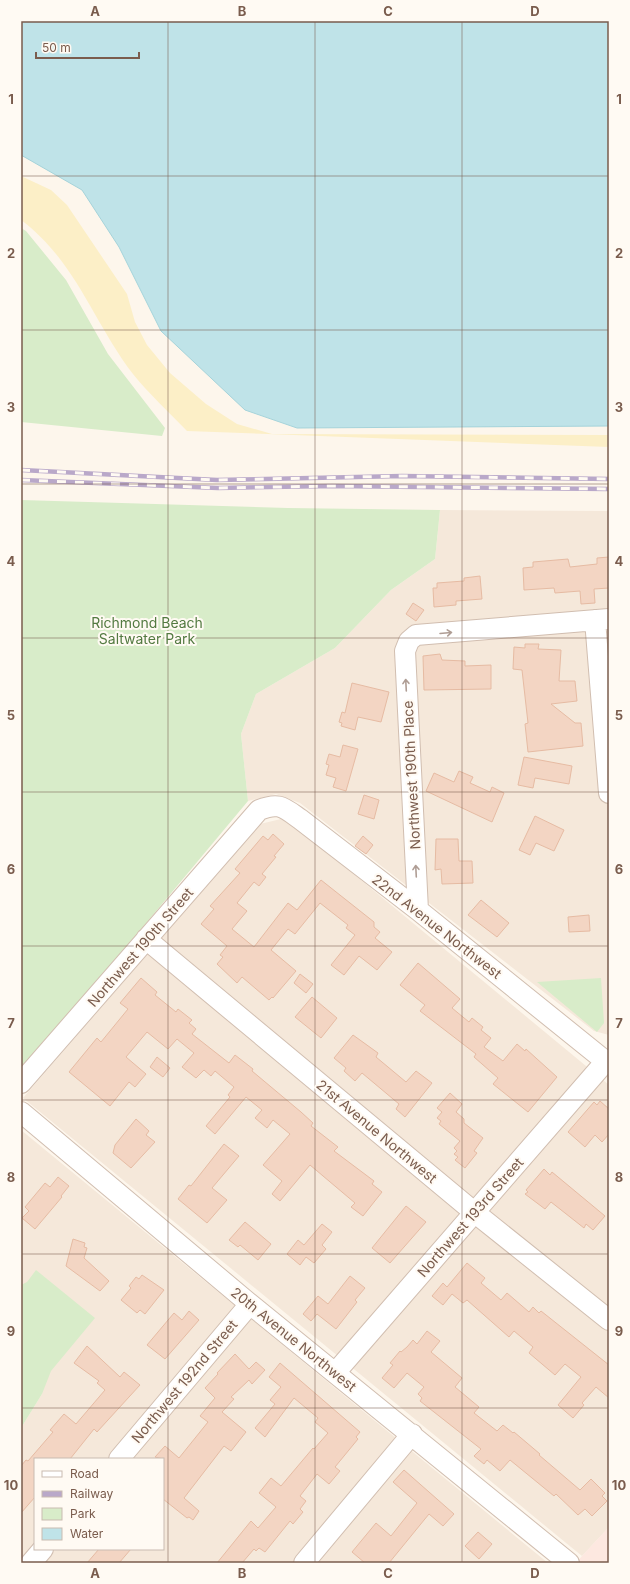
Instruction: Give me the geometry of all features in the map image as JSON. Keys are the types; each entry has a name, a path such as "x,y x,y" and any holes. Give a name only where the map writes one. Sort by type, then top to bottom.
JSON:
{"street":[{"name":"Northwest 190th Place","path":"418,910 405,651 409,641 416,635 602,620"},
{"path":"602,620 609,793"},
{"name":"22nd Avenue Northwest","path":"258,810 271,805 284,808 418,910 608,1062"},
{"name":"Northwest 190th Street","path":"21,1083 258,810"},
{"name":"21st Avenue Northwest","path":"146,939 474,1212 609,1320"},
{"name":"Northwest 193rd Street","path":"335,1373 474,1212 608,1062"},
{"name":"20th Avenue Northwest","path":"21,1112 250,1304 569,1563"},
{"name":"Northwest 192nd Street","path":"120,1458 250,1304"},
{"path":"304,1563 412,1434"},
{"path":"31,1563 42,1550"}],"shaded area":[{"path":"440,510 609,511 609,1035 594,1031 300,803 276,794 248,801 241,734 256,694 335,648 391,590 435,559"},
{"path":"281,819 298,828 609,1085 609,1527 582,1556 23,1098 260,824"},
{"path":"21,1130 548,1563 21,1563 21,1428 42,1394 21,1320"},
{"path":"609,1527 609,1563 576,1563 582,1556"}],"green space":[{"path":"21,228 26,231 66,280 108,354 165,428 162,436 21,422"},
{"name":"Richmond Beach Saltwater Park","path":"21,500 288,508 440,510 435,559 391,590 335,648 256,694 241,734 248,801 21,1073"},
{"path":"601,978 604,1023 597,1032 537,982"},
{"path":"36,1270 95,1318 51,1371 42,1394 21,1428 21,1285 27,1282"}],"sand":[{"path":"21,176 51,190 67,205 127,294 135,322 147,345 170,373 206,404 237,424 272,434 609,435 609,447 187,431 152,396 133,374 106,334 70,273 40,236 21,220"}],"water":[{"path":"21,21 609,21 609,426 297,428 245,410 161,331 119,247 82,190 21,155"}],"building":[{"path":"609,557 609,588 594,589 595,603 581,604 580,591 555,593 554,588 524,590 523,568 533,567 533,562 568,559 570,567 597,564 597,558"},
{"path":"480,576 482,599 456,601 456,605 434,607 433,588 437,588 437,583 464,581 464,578"},
{"path":"413,603 424,610 416,621 406,614"},
{"path":"525,644 539,644 538,649 561,650 559,681 575,681 577,701 551,704 575,723 581,723 583,746 528,752 525,724 528,723 522,670 513,669 514,647 525,648"},
{"path":"440,654 442,660 465,661 465,666 491,665 491,689 424,690 423,656"},
{"path":"352,683 389,692 381,722 358,717 355,730 341,726 342,723 339,722 342,712 345,713"},
{"path":"343,745 358,749 346,791 333,787 336,778 326,775 329,765 326,764 329,754 340,757"},
{"path":"524,757 572,766 569,784 535,778 533,788 518,785"},
{"path":"459,771 473,777 470,783 490,792 492,787 504,793 492,822 426,791 434,773 454,782"},
{"path":"364,795 379,800 374,819 358,814"},
{"path":"535,816 564,830 554,851 536,843 530,855 519,850"},
{"path":"273,834 284,844 274,856 276,857 262,874 266,877 259,886 254,882 237,903 247,911 232,929 254,947 288,903 297,910 321,880 374,922 374,927 380,932 375,938 392,952 377,970 359,956 344,975 331,965 355,935 346,928 348,925 320,903 295,934 288,929 271,950 296,971 273,998 272,997 269,1000 242,977 237,983 217,964 223,957 220,955 227,946 201,924 214,909 210,906 240,873 235,869 263,836 268,840"},
{"path":"363,836 373,845 366,854 355,846"},
{"path":"436,839 458,839 459,861 472,861 473,883 442,884 441,869 435,870"},
{"path":"481,900 509,923 497,937 468,915"},
{"path":"589,915 590,931 569,932 568,917"},
{"path":"418,963 460,999 452,1008 469,1022 472,1018 483,1027 481,1030 491,1038 484,1047 503,1061 517,1044 525,1051 526,1049 557,1077 528,1112 493,1084 498,1078 474,1057 476,1054 420,1011 425,1005 400,985"},
{"path":"300,974 313,984 306,993 294,983"},
{"path":"141,978 157,992 155,995 176,1012 178,1009 192,1020 189,1023 196,1029 192,1034 229,1063 235,1055 253,1069 252,1071 313,1123 311,1126 338,1147 334,1151 374,1181 372,1184 382,1192 363,1216 351,1207 355,1203 310,1165 280,1201 272,1194 282,1181 263,1165 290,1134 273,1120 267,1128 255,1118 262,1110 246,1097 215,1134 206,1126 230,1097 228,1095 234,1087 215,1071 211,1076 204,1070 196,1078 182,1067 194,1053 177,1039 168,1049 147,1032 126,1057 146,1074 135,1087 129,1082 110,1106 69,1072 97,1038 101,1042 128,1009 120,1003"},
{"path":"312,997 337,1018 321,1038 295,1017"},
{"path":"353,1035 378,1053 376,1057 406,1082 416,1071 432,1083 405,1117 396,1109 399,1104 362,1073 355,1081 344,1071 346,1068 334,1058"},
{"path":"157,1057 170,1068 163,1077 150,1067"},
{"path":"450,1093 462,1104 456,1112 464,1119 464,1123 483,1138 474,1151 477,1153 465,1168 455,1160 458,1157 454,1154 457,1151 454,1148 460,1141 439,1124 441,1121 437,1118 442,1112 437,1108"},
{"path":"600,1101 609,1109 609,1134 602,1142 595,1135 585,1147 568,1132 594,1102 597,1105"},
{"path":"136,1119 149,1131 146,1135 155,1142 131,1168 113,1153 115,1145"},
{"path":"224,1144 239,1156 212,1188 227,1200 207,1223 178,1199 189,1185 191,1186"},
{"path":"544,1169 550,1175 552,1172 605,1216 593,1230 586,1224 584,1228 551,1202 545,1209 525,1194 528,1192 526,1190"},
{"path":"58,1177 69,1186 61,1196 62,1197 35,1229 22,1218 29,1211 25,1207 45,1183 50,1187"},
{"path":"406,1206 426,1222 390,1263 372,1248"},
{"path":"245,1222 271,1244 258,1260 240,1245 238,1247 229,1240"},
{"path":"322,1224 332,1232 322,1245 326,1249 314,1263 306,1257 300,1265 287,1254 298,1240 304,1245"},
{"path":"73,1239 85,1243 84,1247 87,1248 84,1258 109,1281 100,1291 66,1266"},
{"path":"467,1263 485,1278 481,1283 501,1300 507,1293 529,1312 533,1307 539,1313 541,1311 609,1365 609,1398 596,1387 582,1403 584,1405 573,1418 558,1405 581,1377 565,1364 555,1375 529,1353 533,1347 514,1331 509,1337 467,1300 463,1303 452,1294 443,1305 432,1296 443,1283 447,1287"},
{"path":"142,1275 164,1290 145,1314 140,1310 137,1313 121,1300 131,1288 129,1286 136,1277 139,1279"},
{"path":"350,1276 365,1288 355,1300 357,1302 336,1329 317,1314 311,1321 303,1314 318,1296 328,1304"},
{"path":"189,1311 199,1320 165,1359 147,1345 174,1313 182,1320"},
{"path":"427,1331 440,1341 431,1352 462,1378 455,1387 479,1407 474,1413 497,1431 503,1425 513,1433 514,1432 580,1490 591,1479 605,1493 602,1496 607,1501 592,1516 585,1509 578,1515 556,1494 554,1496 510,1460 500,1471 487,1460 484,1464 474,1456 481,1449 420,1401 422,1398 418,1394 424,1387 407,1373 394,1388 382,1378 393,1365 390,1363 400,1351 401,1352 407,1347 413,1340 417,1344"},
{"path":"87,1346 120,1377 124,1372 140,1385 97,1432 94,1429 71,1458 34,1458 34,1498 21,1513 21,1466 26,1460 28,1461 53,1432 50,1430 64,1414 76,1424 105,1390 97,1383 99,1381 74,1363"},
{"path":"235,1354 249,1369 256,1362 265,1370 252,1384 249,1380 231,1397 234,1399 222,1412 246,1432 231,1451 224,1446 184,1498 199,1511 193,1520 189,1517 187,1518 164,1500 164,1458 155,1457 165,1446 179,1458 208,1422 200,1416 215,1398 205,1388 218,1374 217,1373"},
{"path":"280,1363 360,1432 356,1437 358,1439 335,1467 340,1471 329,1484 317,1474 300,1496 306,1501 300,1509 303,1512 293,1524 290,1521 265,1552 259,1548 256,1551 254,1549 242,1563 217,1563 251,1521 258,1528 276,1507 259,1493 271,1478 281,1486 313,1448 314,1449 328,1433 315,1422 318,1418 294,1398 265,1437 255,1428 275,1404 270,1400 281,1387 269,1377"},
{"path":"404,1470 454,1514 443,1526 429,1514 389,1563 365,1563 352,1552 376,1523 391,1536 417,1503 393,1482"},
{"path":"478,1532 492,1544 479,1559 465,1546"},
{"path":"98,1550 130,1550 119,1563 87,1563"}],"railway":[{"path":"21,470 217,480 402,476 609,479"},
{"path":"21,480 218,488 332,486 609,489"}]}
